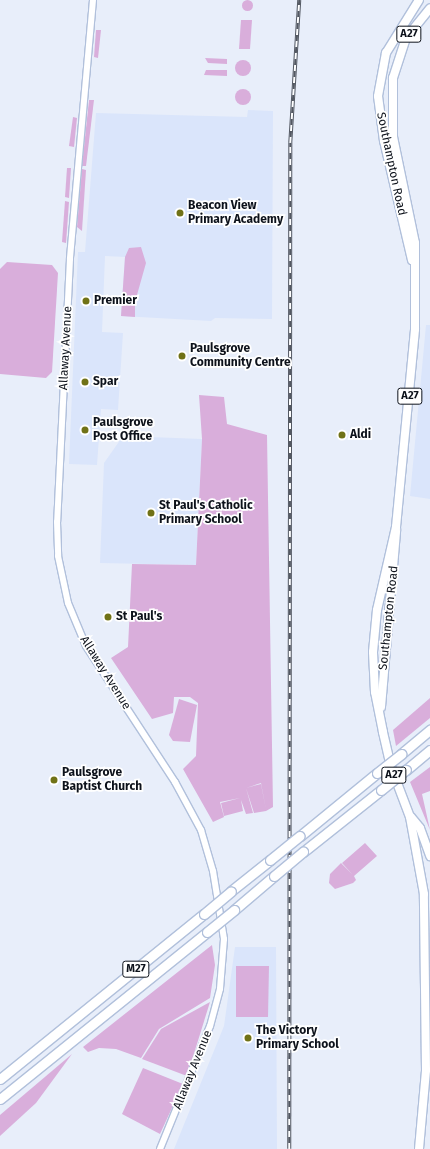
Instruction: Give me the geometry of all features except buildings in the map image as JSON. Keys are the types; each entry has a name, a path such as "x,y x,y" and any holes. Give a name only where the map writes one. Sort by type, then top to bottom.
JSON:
{"highway":[{"name":"M27","path":"0,1079 430,730"},
{"name":"M27","path":"0,1099 430,750"}],"main road":[{"name":"Southampton Road","path":"414,265 385,148 378,96 386,53 418,4 425,0"},
{"name":"Southampton Road","path":"420,1149 426,1070 426,908 410,817 391,767 374,686 376,619 396,527 414,347 414,265 412,216 393,137 392,86 398,54 430,8"},
{"name":"Southampton Road","path":"380,709 385,628 398,542 396,527"},
{"path":"374,686 385,628 376,619"},
{"name":"Southampton Road","path":"410,817 420,828 430,856"},
{"name":"Southampton Road","path":"426,1070 430,1059"}],"street":[{"name":"Allaway Avenue","path":"93,0 70,259 56,522 58,556 68,603 86,646 175,782 201,830 213,871 224,939 220,989 210,1026 160,1149"}],"shaded area":[{"path":"247,-1 251,1 253,5 251,9 247,11 243,9 241,5 243,1"},
{"path":"241,20 252,20 250,49 239,49"},
{"path":"96,30 101,30 98,58 94,57"},
{"path":"205,58 227,59 227,64 208,63"},
{"path":"243,60 250,65 251,68 246,75 243,76 236,71 235,68 240,61"},
{"path":"206,70 227,70 227,76 204,75"},
{"path":"243,89 250,94 251,97 246,104 243,105 236,100 235,97 240,90"},
{"path":"89,100 94,100 86,166 82,166"},
{"name":"Beacon View Primary Academy","path":"248,110 273,111 272,319 215,318 211,321 121,316 125,257 105,256 102,332 123,333 118,410 101,409 97,465 69,464 78,252 85,252 96,113 247,117"},
{"path":"73,117 77,118 74,147 69,146"},
{"path":"67,168 71,168 69,198 65,197"},
{"path":"82,169 86,170 82,231 77,227"},
{"path":"65,201 69,202 66,243 62,242"},
{"path":"141,247 146,263 135,302 135,317 121,316 125,257 129,248"},
{"path":"7,262 52,265 58,273 52,372 46,378 0,374 0,269"},
{"path":"426,325 430,325 430,499 410,496"},
{"path":"199,395 224,397 227,424 267,435 273,807 266,811 254,813 246,788 253,813 246,814 241,800 243,811 224,816 221,803 240,798 220,802 224,817 213,822 183,769 196,756 198,703 190,697 174,697 173,713 152,719 111,658 128,647 132,564 196,565 202,439"},
{"name":"St Paul's Catholic Primary School","path":"123,436 202,439 196,565 100,563 104,463"},
{"path":"430,698 430,718 396,746 393,730"},
{"path":"179,699 197,705 190,742 173,741 169,735"},
{"path":"430,767 430,791 422,794 430,830 410,782"},
{"path":"365,843 377,856 354,876 356,880 353,883 335,889 329,883 330,874 341,863 352,874 342,863"},
{"path":"212,945 215,965 210,998 159,1029 141,1058 116,1049 99,1048 88,1052 83,1047"},
{"name":"The Victory Primary School","path":"235,947 276,947 277,1149 174,1149 224,1026"},
{"path":"236,966 269,966 268,1017 236,1017"},
{"path":"210,1002 187,1076 142,1059 161,1029"},
{"path":"72,1054 36,1103 0,1136 0,1115"},
{"path":"143,1068 183,1084 160,1134 122,1114"}],"railway":[{"path":"289,1149 290,143 299,0"}],"place":[{"name":"Beacon View Primary Academy","path":"180,213"},
{"name":"Premier","path":"86,301"},
{"name":"Paulsgrove Community Centre","path":"182,356"},
{"name":"Spar","path":"85,382"},
{"name":"Paulsgrove Post Office","path":"85,430"},
{"name":"Aldi","path":"342,435"},
{"name":"St Paul's Catholic Primary School","path":"151,513"},
{"name":"St Paul's","path":"108,617"},
{"name":"Paulsgrove Baptist Church","path":"54,780"},
{"name":"The Victory Primary School","path":"248,1038"}]}
